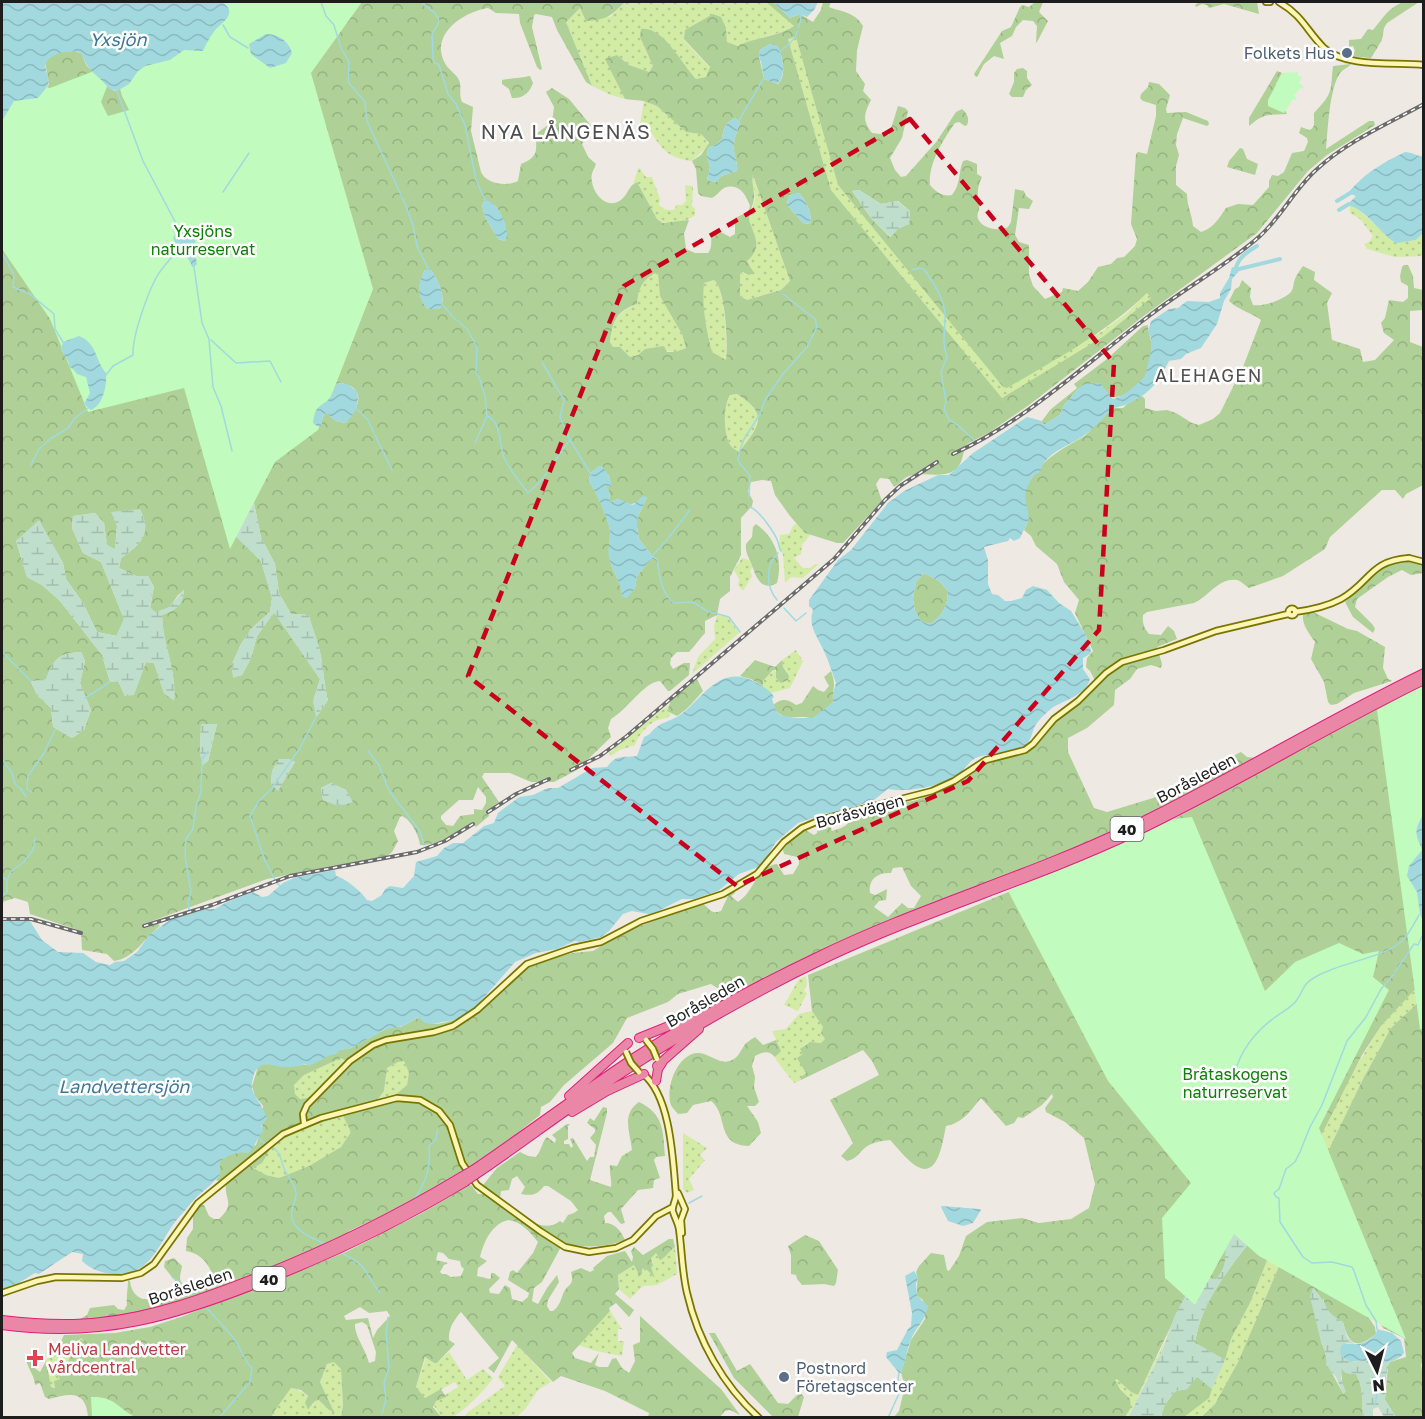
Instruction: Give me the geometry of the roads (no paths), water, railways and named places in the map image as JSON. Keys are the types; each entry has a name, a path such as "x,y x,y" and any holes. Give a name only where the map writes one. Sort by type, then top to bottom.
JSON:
{"highway":[{"name":"Boråsleden","path":"2,1320 37,1324 87,1324 174,1308 345,1240 474,1173 634,1058 728,1002 817,956 873,931 1049,863 1127,829 1204,790 1319,726 1424,673"},
{"name":"Boråsleden","path":"540,1126 651,1054 722,1012 797,972 875,936 1071,860 1130,834 1208,796 1322,732 1424,680"},
{"path":"642,1039 728,1002"},
{"path":"540,1126 652,1068 722,1012"},
{"path":"540,1126 628,1043"},
{"path":"652,1068 658,1070 656,1081"},
{"name":"Boråsleden","path":"2,1326 68,1330 110,1327 151,1320 193,1308 281,1274 366,1237 426,1205 463,1179"}],"street":[{"path":"1279,2 1300,17 1319,42 1337,56 1355,60 1424,65"},
{"name":"Boråsvägen","path":"304,1123 303,1114 307,1105 357,1055 373,1045 386,1040 434,1032 458,1024 477,1010 527,964 573,948 601,942 640,921 719,896 757,874 784,842 810,824 932,791 954,781 986,760 1025,750 1054,719 1078,701 1106,673 1122,663 1216,631 1288,614 1291,609 1295,612 1328,604 1349,594 1379,566 1392,560 1409,558 1424,562"},
{"path":"652,1068 631,1063 626,1052 628,1043 633,1039 642,1039 653,1048 652,1068 667,1125 676,1196 674,1214 679,1228 687,1293 700,1335 722,1376 760,1418"},
{"path":"656,1081 670,1124 678,1193 685,1210 681,1220 687,1281 692,1304 703,1334 724,1374 760,1418"},
{"path":"2,1293 56,1277 122,1278 141,1274 154,1264 185,1219 203,1199 273,1142 304,1123 393,1099 420,1100 434,1107 447,1120 462,1163 477,1185 558,1244 579,1251 604,1251 627,1243 665,1213 682,1215"},
{"path":"649,1225 656,1216 678,1204 683,1205"}],"water":[{"name":"Yxsjön","path":"2,2 222,2 227,6 229,13 226,20 212,34 203,51 184,50 170,60 145,66 138,71 129,84 117,91 108,88 89,68 79,52 64,52 55,55 45,65 49,83 43,92 38,98 14,101 2,121"},
{"path":"773,2 818,2 807,17 800,14 790,18"},
{"path":"266,34 279,37 286,42 292,53 286,63 270,68 251,54 249,44"},
{"path":"770,44 777,46 782,60 782,76 777,84 764,79 759,57 760,50"},
{"path":"735,118 740,122 734,147 737,171 721,176 717,182 707,180 710,167 707,157 708,148 722,139 726,126"},
{"path":"1405,152 1423,156 1423,233 1416,240 1396,243 1367,216 1350,206 1349,203 1356,196 1348,193 1374,169"},
{"path":"799,193 811,216 810,224 803,223 787,205 788,197"},
{"path":"485,200 490,201 502,216 507,230 505,241 498,239 485,217 482,205"},
{"path":"192,228 195,237 197,264 194,267 173,238 175,234"},
{"name":"Landvettersjön","path":"1232,267 1240,270 1232,279 1231,289 1224,301 1217,324 1201,348 1186,354 1181,359 1169,361 1159,379 1142,396 1113,408 1086,434 1047,459 1040,472 1033,476 1027,488 1025,496 1029,519 1020,538 1014,541 1010,538 1008,541 984,547 988,560 988,584 992,594 998,595 1005,601 1011,601 1022,598 1026,590 1033,586 1047,590 1059,603 1071,611 1085,634 1091,650 1090,654 1083,658 1083,669 1090,679 1088,685 1080,693 1052,708 1044,715 1035,725 1029,740 1023,747 1014,751 978,757 958,775 942,782 924,788 888,789 874,800 798,823 776,842 761,866 739,874 718,891 694,899 682,899 649,914 632,911 623,914 601,937 575,941 515,962 474,1009 459,1019 432,1024 425,1023 418,1017 403,1026 384,1030 351,1048 340,1050 309,1066 306,1064 285,1067 266,1064 259,1067 254,1074 252,1087 267,1119 261,1126 264,1131 248,1153 233,1154 220,1161 220,1175 179,1217 147,1263 128,1273 110,1274 89,1267 82,1261 83,1254 72,1252 39,1274 35,1273 17,1284 2,1289 2,921 30,921 42,940 58,952 83,953 96,962 110,965 124,961 137,952 150,934 170,920 206,909 215,909 253,892 262,897 268,896 283,883 296,877 335,870 336,876 353,885 367,900 372,901 390,886 403,888 414,876 416,862 437,856 453,843 463,843 484,826 494,823 498,813 519,797 533,795 548,788 558,788 592,768 607,767 617,758 637,756 644,737 658,726 679,716 708,689 725,678 734,676 745,678 764,687 774,697 772,699 776,711 780,715 813,718 833,702 836,683 813,629 811,620 813,610 809,606 809,600 838,560 851,550 888,503 904,491 938,475 949,475 973,453 1027,417 1042,421 1044,425 1060,415 1064,405 1085,384 1100,383 1113,399 1126,393 1145,377 1151,350 1151,338 1148,332 1151,321 1187,301 1209,302 1220,298 1220,293 1229,278","holes":["924,573 939,581 948,591 947,601 944,610 930,624 921,621 915,611 913,599 916,582"]},
{"path":"425,270 431,270 441,290 443,300 439,309 428,309 421,300 419,285"},
{"path":"79,336 93,347 106,373 106,384 99,404 91,410 84,404 90,393 86,377 77,374 69,367 61,349 63,342"},
{"path":"338,383 347,384 357,391 356,409 345,423 336,421 326,413 321,426 317,426 313,423 316,411 329,398"},
{"path":"599,466 602,466 611,481 611,487 604,486 609,491 610,502 618,499 633,505 643,496 647,497 637,519 637,527 639,539 653,557 637,576 635,588 627,598 622,597 609,558 610,531 607,520 588,480"},
{"path":"1423,815 1423,921 1417,892 1407,876 1409,866 1422,850 1416,832"},
{"path":"942,1206 981,1210 973,1223 963,1226 948,1221"},
{"path":"914,1271 918,1277 917,1296 928,1306 913,1335 903,1369 899,1373 886,1357 887,1352 897,1350 911,1326 912,1313 905,1276"},
{"path":"1377,1329 1392,1333 1401,1341 1404,1353 1386,1362 1351,1362 1341,1356 1342,1345 1365,1342 1376,1334"}],"waterway":[{"path":"321,2 326,16 334,25 341,48 349,62 348,82 365,102 367,121 406,206 417,246 429,270"},
{"path":"421,2 437,15 438,23 432,33 434,62 439,65 448,94 456,104 465,125 476,180 485,200"},
{"path":"798,28 801,21 800,14"},
{"path":"223,25 230,37 248,48"},
{"path":"780,52 795,38 797,31"},
{"path":"739,120 764,78"},
{"path":"117,91 143,161 180,231"},
{"path":"223,192 249,153"},
{"path":"1337,201 1352,192"},
{"path":"1339,210 1349,204"},
{"path":"1235,271 1243,256 1257,246"},
{"path":"106,375 113,366 133,355 137,327 152,285 179,248"},
{"path":"2,253 14,275 13,287 30,294 54,314 55,329 63,342"},
{"path":"1239,269 1280,259"},
{"path":"194,267 202,323 209,339 213,387 221,406 232,451"},
{"path":"912,270 924,269 938,290 944,307 944,346 947,357 941,372 946,402 944,408 949,420 975,441"},
{"path":"749,497 750,476 738,461 744,439 760,414 765,400 783,374 807,347 817,327 815,319 783,294"},
{"path":"443,305 467,329 477,347 476,373 485,396 487,416 475,443"},
{"path":"211,340 236,363 270,361 281,382"},
{"path":"542,362 564,400 560,417 570,440 591,474"},
{"path":"31,465 39,449 68,428 75,418 88,408"},
{"path":"357,409 368,420 374,433"},
{"path":"487,416 498,428 504,458 528,493 546,474 570,440"},
{"path":"375,435 392,470"},
{"path":"750,507 758,512 770,528 781,551"},
{"path":"653,555 690,510"},
{"path":"777,600 773,595 768,576 771,564 778,553"},
{"path":"653,557 657,559 663,589 669,599 674,603 693,602 707,611 729,617 740,632"},
{"path":"784,608 796,621 806,613"},
{"path":"2,652 31,681"},
{"path":"85,698 110,682"},
{"path":"275,880 265,861 250,816 300,748 316,717"},
{"path":"31,792 27,789 28,776 44,753 55,730"},
{"path":"189,911 188,902 191,892 185,856 186,839 193,829 196,806 201,792 202,759 208,751"},
{"path":"368,751 379,765 389,791 420,831 424,845"},
{"path":"2,759 12,773 15,784 26,797"},
{"path":"2,896 7,892 7,881 11,871 23,863 33,850 35,839"},
{"path":"2,876 7,881"},
{"path":"276,882 280,886"},
{"path":"2,898 3,902"},
{"path":"1235,1074 1244,1050 1255,1036 1267,1023 1294,1004 1309,981 1328,971 1393,947 1406,937 1419,915"},
{"path":"1395,972 1414,944 1418,945 1424,932"},
{"path":"1377,1329 1376,1321 1366,1305 1352,1267 1332,1262 1312,1263 1303,1257 1280,1222 1279,1198 1274,1193 1279,1189 1286,1169 1295,1162 1300,1152 1322,1105 1347,1041 1366,1017 1381,989 1394,974"},
{"path":"415,1198 425,1180 429,1146 436,1139 438,1128"},
{"path":"258,1137 265,1144"},
{"path":"272,1146 280,1155 296,1192 292,1210 294,1223 302,1232 326,1244"},
{"path":"689,1203 702,1196"},
{"path":"343,1254 362,1266 380,1293"},
{"path":"172,1277 197,1296"},
{"path":"206,1307 235,1340 252,1368 250,1382 219,1418"},
{"path":"382,1414 386,1399 384,1383 389,1367 386,1333 388,1317"},
{"path":"1375,1405 1380,1376 1376,1362"},
{"path":"888,1418 901,1389 899,1373"}],"railway":[{"path":"953,454 980,441 1030,408 1125,334 1247,247 1268,229 1308,178 1340,151 1424,104"},
{"path":"571,770 600,756 627,736 834,559 900,486 937,462"},
{"path":"488,812 516,794 549,779"},
{"path":"144,926 212,905 290,876 417,852 445,841 473,824"},
{"path":"2,919 31,919 81,933"}],"place":[{"name":"Folkets Hus","path":"1347,53"},
{"name":"Meliva Landvetter vårdcentral","path":"35,1358"},
{"name":"Postnord Företagscenter","path":"784,1377"}],"district":[{"name":"NYA LÅNGENÄS","path":"566,131"},
{"name":"ALEHAGEN","path":"1209,375"}],"park label":[{"name":"Yxsjöns naturreservat","path":"203,240"},
{"name":"Bråtaskogens naturreservat","path":"1235,1083"}]}
